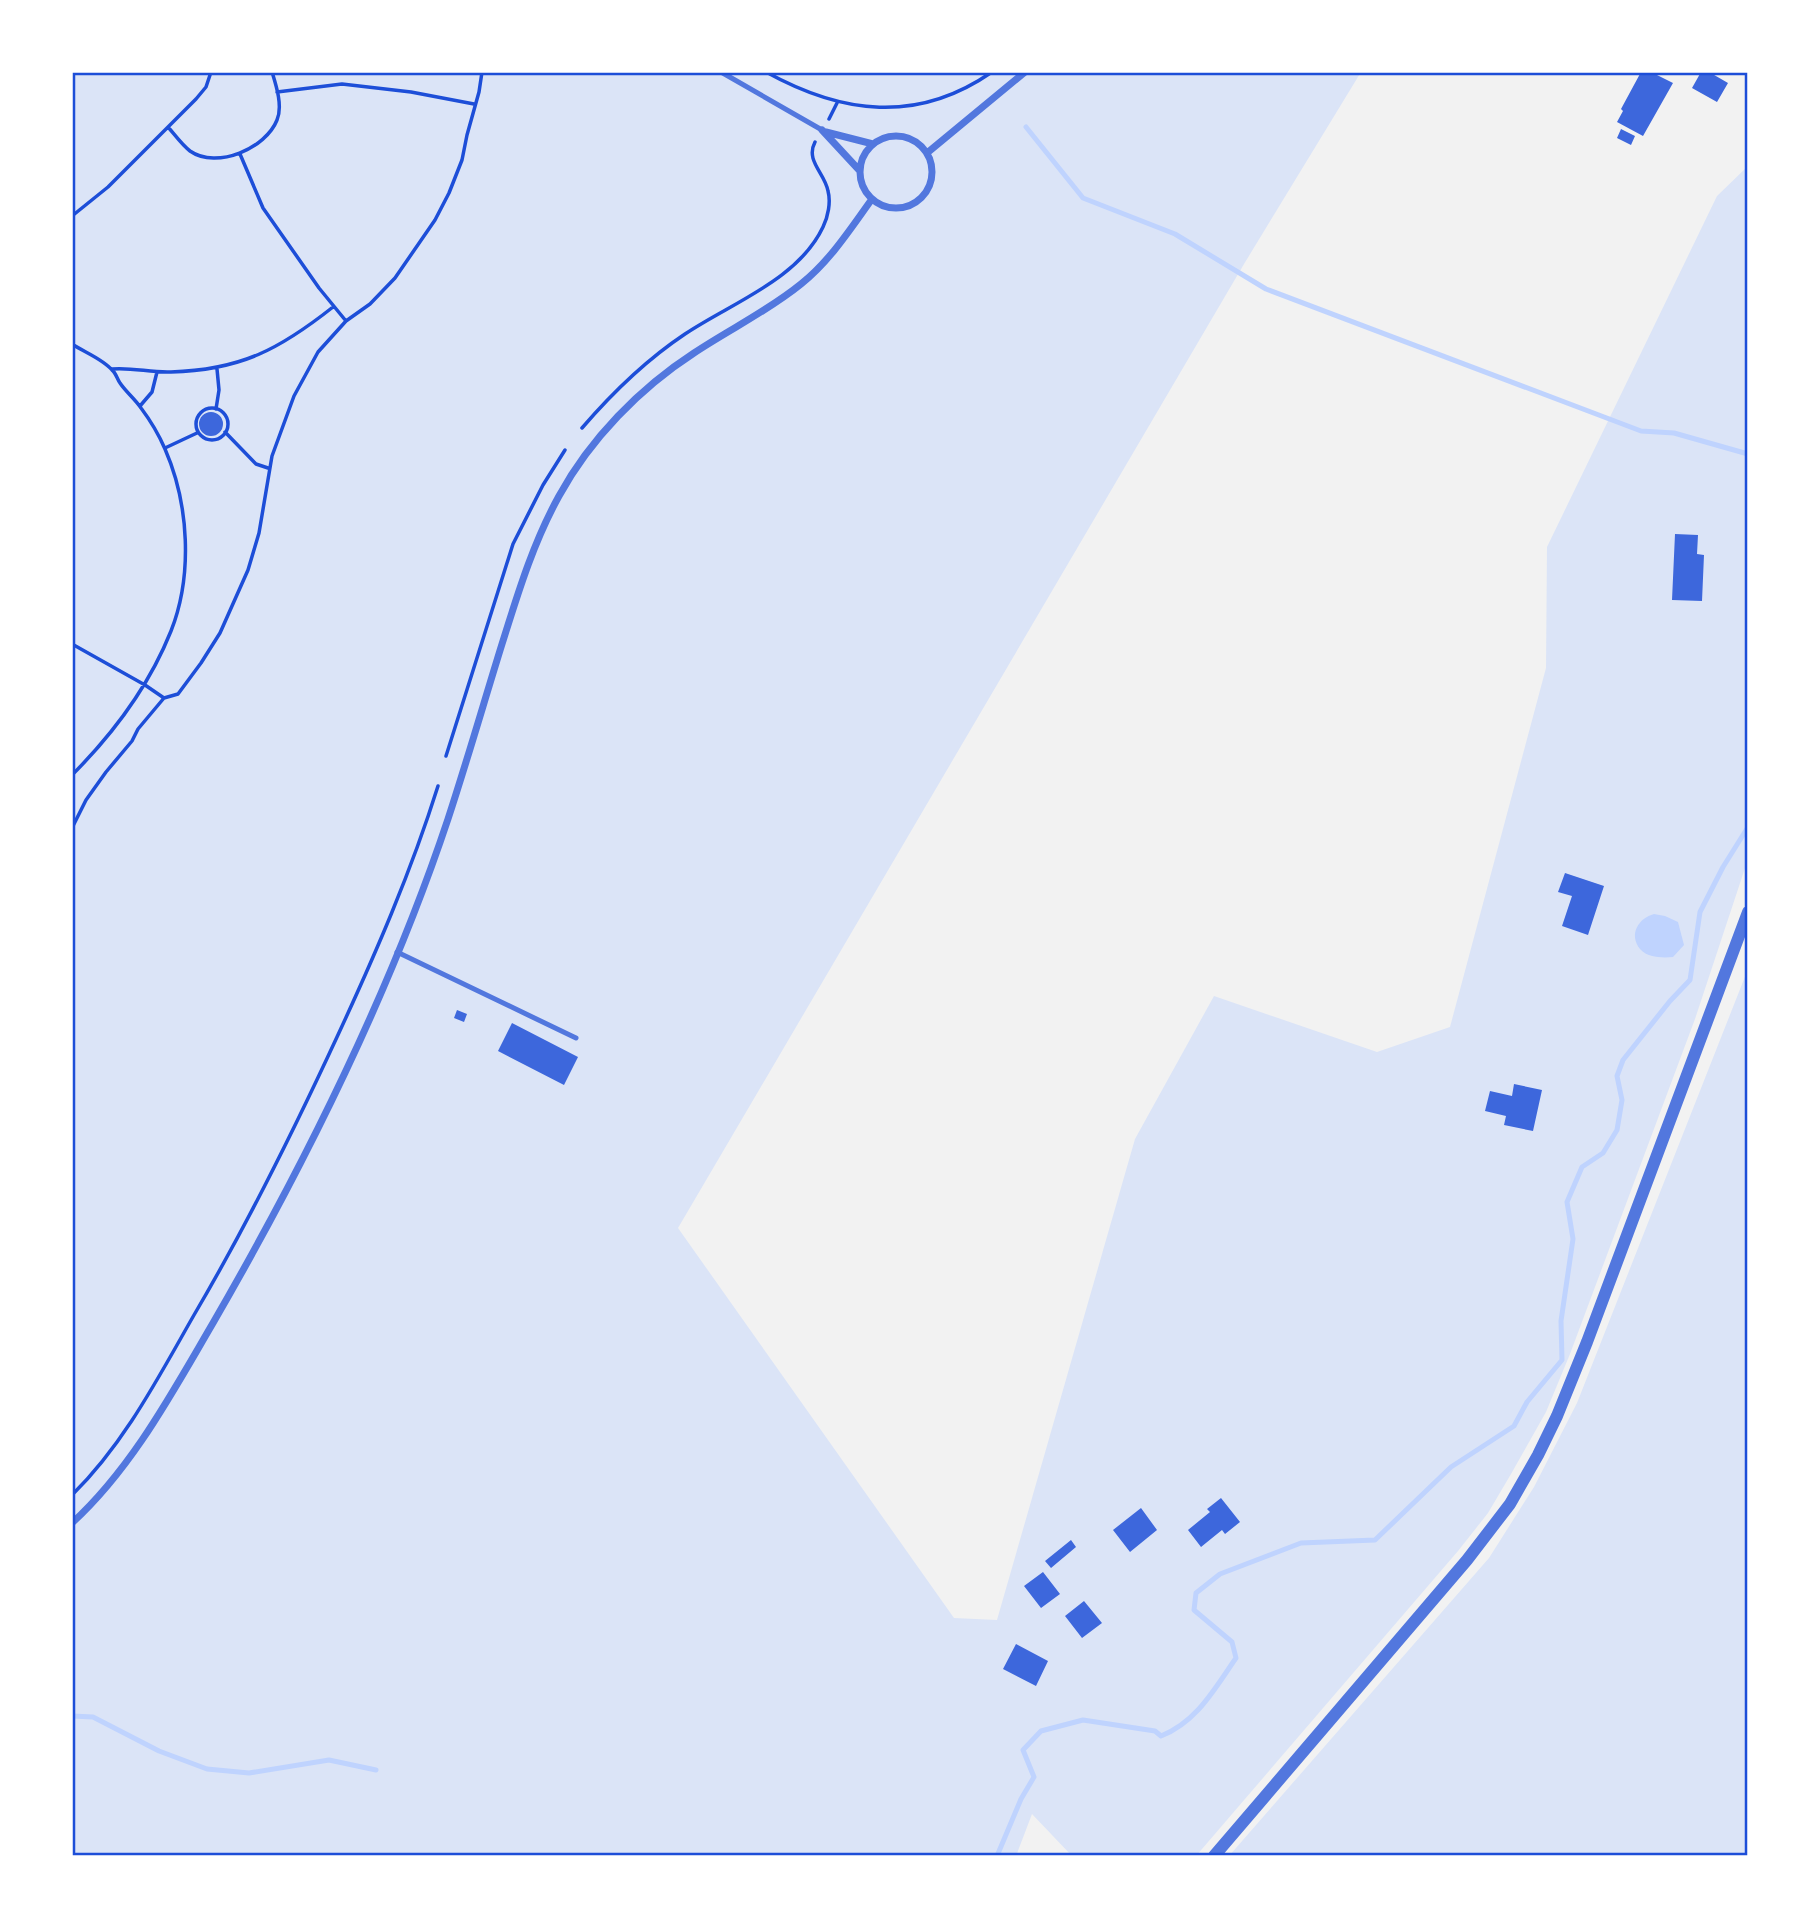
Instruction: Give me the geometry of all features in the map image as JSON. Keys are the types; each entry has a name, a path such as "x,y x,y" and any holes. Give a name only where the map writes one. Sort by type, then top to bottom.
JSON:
{"street":[{"path":"927,153 1025,72"},
{"path":"822,130 873,144"},
{"path":"822,130 860,171"},
{"path":"886,136 902,136 916,141 927,153 932,174 928,188 919,199 899,208 885,206 872,199 863,186 860,171 863,156 873,144 886,136"},
{"path":"72,1524 120,1472 156,1419 225,1301 300,1163 350,1059 397,952 447,821 523,575 561,492 590,450 625,410 657,380 694,353 761,313 804,282 835,249 872,199"},
{"path":"1214,1856 1467,1560 1510,1504 1557,1416 1587,1342 1748,912"}],"lane":[{"path":"721,72 822,130"},
{"path":"397,952 576,1038"}],"path":[{"path":"72,216 108,187 168,128 201,93 211,72"},
{"path":"168,128 192,153 217,159 240,154 262,141 278,119 277,92 272,72"},
{"path":"72,828 106,772 132,741 138,729 164,698 177,694 201,663 235,602 259,533 269,469 280,428 293,396 318,352 346,321 370,304 395,278 435,220 462,160 482,72"},
{"path":"766,72 796,89 837,103 860,107 893,107 932,101 974,84 992,72"},
{"path":"277,92 342,84 411,92 474,104"},
{"path":"829,119 837,103"},
{"path":"582,428 634,372 684,334 768,284 799,260 813,243 823,227 829,208 828,190 812,157 816,140"},
{"path":"240,154 263,208 333,307 346,321"},
{"path":"112,369 128,367 157,372 216,368 261,355 307,327 333,307"},
{"path":"72,344 112,369 140,406 165,449 177,486 186,555 181,593 172,629 145,685 96,750 72,775"},
{"path":"216,368 219,390 216,409"},
{"path":"140,406 152,391 157,372"},
{"path":"210,408 216,409 226,418 225,432 219,439 209,440 198,432 196,422 201,413 210,408"},
{"path":"165,449 198,432"},
{"path":"225,432 256,464 269,469"},
{"path":"446,756 513,544 543,485 565,450"},
{"path":"72,645 164,698"},
{"path":"72,1495 130,1424 262,1192 365,977 403,887 438,786"}],"shaded area":[{"path":"72,72 1361,72 1244,264 678,1228 954,1618 997,1620 1135,1139 1214,996 1377,1052 1450,1027 1546,668 1547,547 1717,196 1748,166 1748,859 1695,1019 1546,1412 1488,1513 1196,1856 1072,1856 1032,1814 1016,1856 72,1856"},
{"path":"1748,969 1748,1856 1229,1856 1489,1558 1534,1487 1577,1403"}],"water":[{"path":"1654,914 1678,922 1684,945 1673,957 1651,956 1640,949 1637,943 1637,927 1644,919"}],"building":[{"path":"1641,72 1651,72 1673,83 1643,136 1617,122"},
{"path":"1701,72 1709,72 1728,83 1717,102 1692,88"},
{"path":"1621,129 1635,136 1631,145 1617,138"},
{"path":"211,412 222,419 223,424 216,435 211,436 200,429 199,424 206,413"},
{"path":"1675,534 1698,535 1697,554 1704,555 1702,601 1672,600"},
{"path":"1565,873 1604,886 1588,935 1562,926 1572,896 1558,892"},
{"path":"457,1010 467,1014 464,1022 454,1018"},
{"path":"512,1023 578,1057 564,1085 498,1051"},
{"path":"1514,1084 1542,1090 1533,1131 1504,1125 1506,1116 1485,1111 1490,1091 1512,1096"},
{"path":"1221,1498 1240,1522 1225,1534 1222,1530 1201,1547 1188,1530 1210,1512 1207,1509"},
{"path":"1141,1508 1157,1530 1130,1552 1113,1530"},
{"path":"1071,1540 1076,1547 1051,1568 1045,1561"},
{"path":"1043,1572 1060,1594 1041,1608 1024,1586"},
{"path":"1084,1601 1102,1623 1082,1638 1065,1616"},
{"path":"1016,1644 1048,1661 1036,1686 1003,1669"}],"waterway":[{"path":"1026,127 1083,198 1175,234 1266,289 1641,431 1674,433 1748,454"},
{"path":"997,1856 1021,1799 1034,1777 1023,1750 1041,1731 1083,1720 1155,1731 1161,1736 1185,1722 1213,1692 1236,1658 1232,1642 1194,1610 1196,1593 1220,1574 1301,1543 1375,1540 1451,1467 1514,1426 1527,1402 1562,1360 1561,1321 1573,1239 1567,1202 1582,1167 1603,1153 1617,1130 1622,1100 1617,1076 1623,1060 1690,980 1700,912 1723,867 1748,827"},
{"path":"72,1716 93,1717 159,1751 207,1769 249,1773 329,1760 376,1770"}]}
